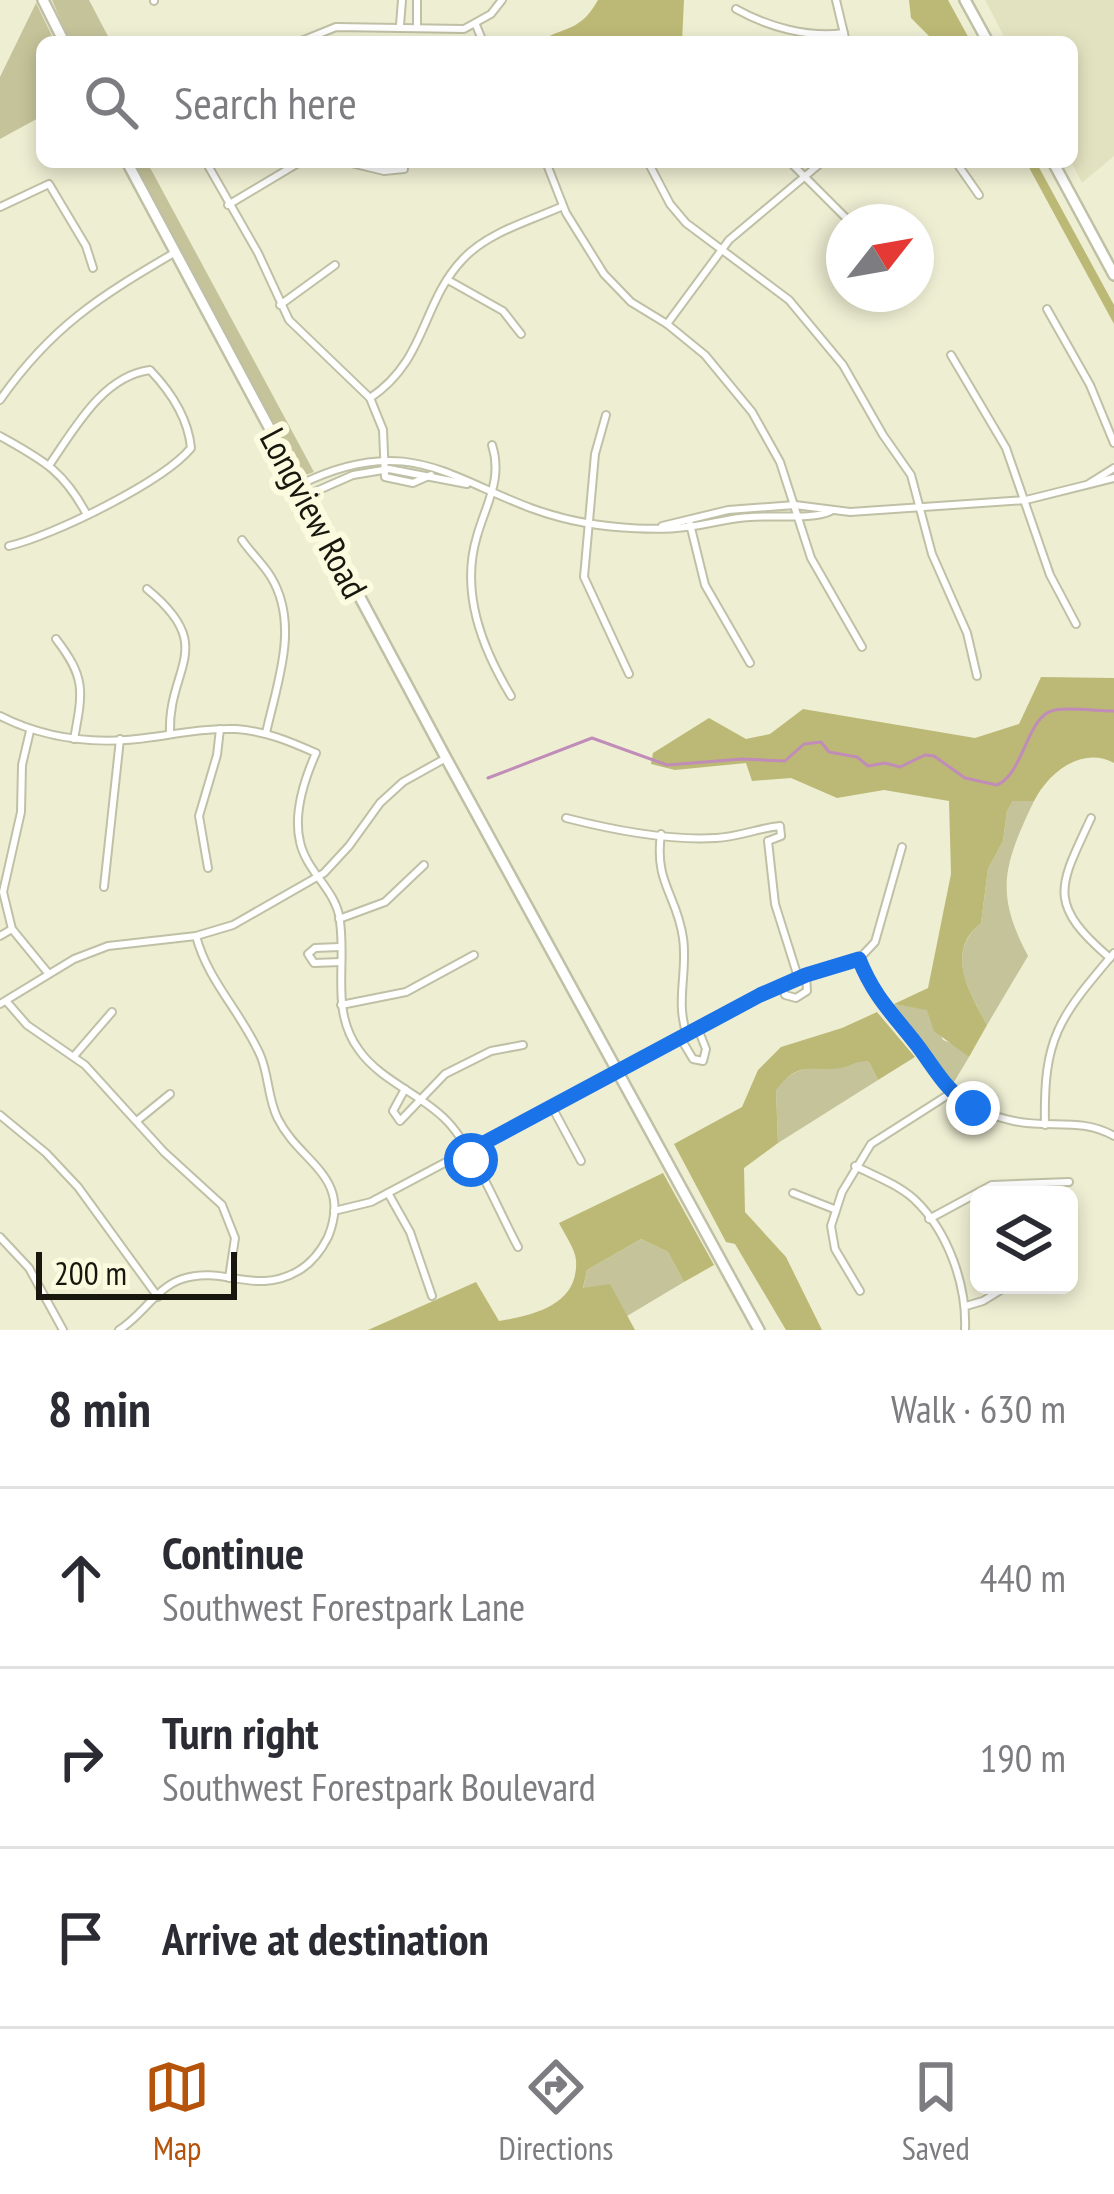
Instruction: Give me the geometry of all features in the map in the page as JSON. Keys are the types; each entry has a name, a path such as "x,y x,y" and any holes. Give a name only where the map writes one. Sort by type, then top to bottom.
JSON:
{"street":[{"path":"43,0 61,36"},
{"path":"400,26 401,0"},
{"path":"417,0 417,26"},
{"path":"314,36 336,27 476,25 502,0"},
{"path":"836,0 845,36"},
{"path":"965,0 985,36"},
{"path":"736,9 769,24 831,36"},
{"path":"476,25 481,36"},
{"name":"Longview Road","path":"130,168 759,1330"},
{"path":"209,168 258,253 280,305 307,341 370,398 383,430 385,470"},
{"path":"228,205 289,168"},
{"path":"367,168 404,169"},
{"path":"548,168 563,206 595,261 631,302 668,324 721,372 752,412 780,462 811,558 862,647"},
{"path":"651,168 678,214 789,300 827,342 907,468 932,554 968,633 977,676"},
{"path":"796,168 832,204"},
{"path":"668,324 721,250 816,168"},
{"path":"960,168 979,195"},
{"path":"1056,168 1114,275"},
{"path":"0,206 49,184 86,246 93,268"},
{"path":"370,398 405,368 463,259 482,243 563,206"},
{"path":"0,400 55,332 106,293 174,253"},
{"path":"280,305 335,265"},
{"path":"448,280 503,311 521,334"},
{"path":"1047,309 1090,386 1114,442"},
{"path":"951,355 1006,448 1050,574 1076,624"},
{"path":"9,546 44,535 167,470 191,448 181,412 150,370 128,377 95,402 50,464"},
{"path":"606,415 596,454 584,577 629,674"},
{"path":"0,436 50,464 73,488 86,513"},
{"path":"492,446 497,467 471,560 473,607 492,664 511,696"},
{"path":"298,485 338,467 385,459 437,467 467,484"},
{"path":"1087,485 1114,467"},
{"path":"305,496 353,475 385,470 467,484 588,523 662,526 795,505 831,511 1026,500 1114,478"},
{"path":"689,522 822,516 831,511"},
{"path":"689,522 705,585 750,663"},
{"path":"242,540 270,576 285,620 286,643 266,733"},
{"path":"147,589 174,616 186,640 169,717 170,734"},
{"path":"56,639 82,684 74,739"},
{"path":"0,716 30,731 74,739 220,729 266,733 316,753 301,796 300,842 339,919 341,1005 358,1050 448,1122 518,1247"},
{"path":"208,868 199,816 220,729"},
{"path":"30,731 22,765 21,812 3,892 12,929 48,973"},
{"path":"104,886 120,739"},
{"path":"229,1278 235,1238 222,1204 164,1152 74,1056 3,1003 48,973 108,946 196,937 233,926 318,876 395,789 446,758"},
{"path":"566,818 604,828 714,838 779,826 781,836 768,841"},
{"path":"1045,1125 1044,1075 1050,1044 1061,1019 1112,955 1072,922 1063,899 1065,874 1091,818"},
{"path":"757,833 768,841 775,904 807,991 796,998 785,994 782,985"},
{"path":"661,834 657,861 684,939 680,1001 684,1037 693,1059 703,1061 706,1049 698,1029"},
{"path":"334,1211 357,1208 388,1193 782,985 859,959 874,942 902,847"},
{"path":"339,919 385,902 424,865"},
{"path":"0,936 12,929"},
{"path":"119,1330 138,1319 168,1285 183,1279 214,1275 269,1282 304,1268 325,1243 334,1211 328,1182 281,1125 260,1056 208,970 196,937"},
{"path":"340,947 314,948 308,954 314,963 340,962"},
{"path":"341,1005 406,992 475,955"},
{"path":"859,959 872,992 951,1094 973,1108 1016,1122 1075,1122 1114,1136"},
{"path":"74,1056 112,1012"},
{"path":"405,1089 393,1111 400,1121 445,1074 491,1051 523,1045"},
{"path":"138,1120 170,1094"},
{"path":"860,1291 835,1249 834,1209 871,1144 951,1094"},
{"path":"552,1107 581,1161"},
{"path":"0,1115 78,1187 158,1297"},
{"path":"855,1166 899,1188 929,1219 954,1262 966,1306 965,1330"},
{"path":"929,1219 992,1185 1069,1182"},
{"path":"388,1193 410,1232 432,1296"},
{"path":"794,1193 834,1209"},
{"path":"0,1237 29,1268 63,1330"},
{"path":"966,1306 994,1294"}],"shaded area":[{"path":"52,0 89,0 108,36 67,36"},
{"path":"598,0 684,0 682,36 551,36 579,23"},
{"path":"909,0 948,0 968,36 929,36 911,18"},
{"path":"985,0 1114,0 1114,156 1082,183 1074,168 1078,168 1078,36 1004,36"},
{"path":"36,3 52,36 36,36 36,119 0,139 0,77"},
{"path":"135,168 150,168 314,472 302,476"},
{"path":"1029,168 1039,168 1114,305 1114,324"},
{"path":"1041,677 1114,678 1114,763 1079,760 1048,780 1034,801 1013,801 1007,811 1003,841 988,869 981,923 964,947 964,973 987,1025 969,1057 934,1031 927,1010 894,1004 928,988 951,874 949,801 884,790 837,798 791,778 752,781 746,763 675,770 651,764 653,753 709,718 746,739 770,734 803,709 975,738 1019,724"},
{"path":"1013,801 1034,801 1007,878 1010,914 1028,956 987,1025 968,987 962,960 970,935 981,923 988,869 1003,841"},
{"path":"889,1006 927,1009 943,1040 969,1057 951,1087 913,1030"},
{"path":"877,1012 915,1057 878,1080 869,1062 792,1074 776,1090 778,1143 744,1168 745,1212 786,1257 822,1330 786,1330 735,1244 726,1242 674,1144 742,1107 758,1070 781,1047"},
{"path":"869,1062 878,1080 778,1143 776,1089 796,1072"},
{"path":"663,1173 714,1265 684,1282 668,1252 641,1239 587,1270 583,1288 610,1284 635,1330 368,1330 476,1282 499,1321 552,1305 570,1288 575,1275 572,1246 559,1223"},
{"path":"641,1239 668,1252 684,1282 627,1316 610,1285 583,1289 587,1270"}],"waterway":[{"path":"488,778 592,738 667,765 785,761 804,744 821,742 829,752 857,757 868,766 900,767 925,755 934,756 965,778 997,785 1014,769 1046,714 1062,709 1114,711"}],"route":[{"path":"471,1160 467,1152 760,995 859,959 872,992 915,1042 943,1085 973,1108"}]}
